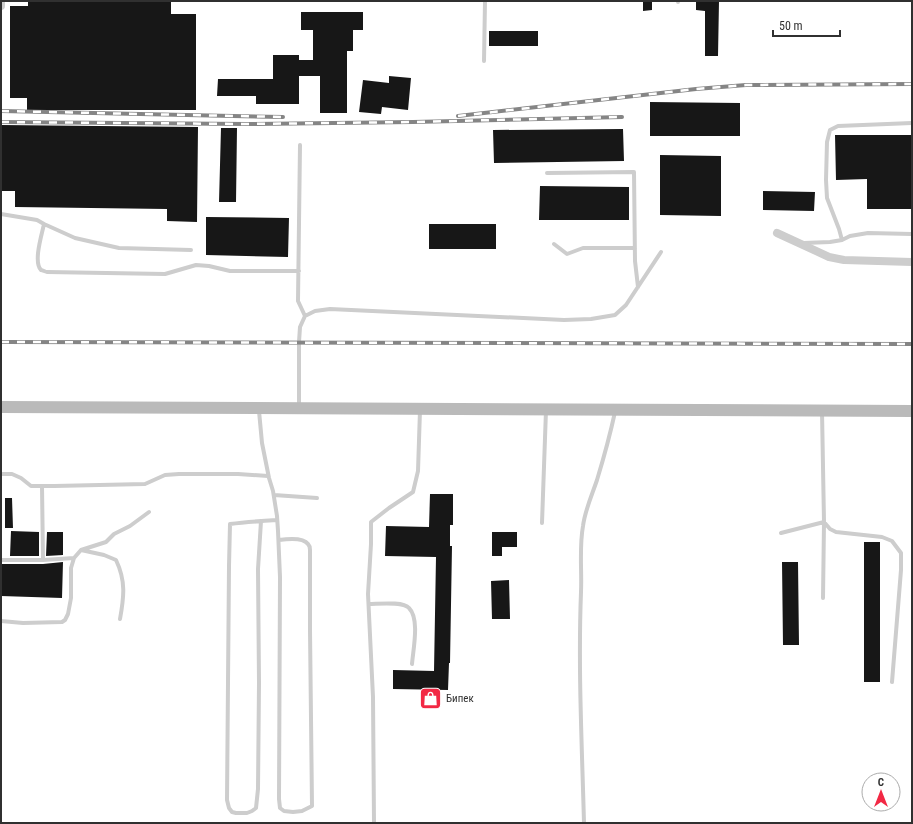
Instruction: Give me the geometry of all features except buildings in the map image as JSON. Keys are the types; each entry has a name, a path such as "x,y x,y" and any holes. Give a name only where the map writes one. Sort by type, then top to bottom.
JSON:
{"main road":[{"path":"1,407 912,411"}],"street":[{"path":"1,1 1,6"},
{"path":"777,233 829,257 844,260 912,262"}],"lane":[{"path":"484,61 485,1"},
{"path":"842,240 840,229 827,198 827,150 830,130 838,126 912,123"},
{"path":"300,145 298,301 305,316"},
{"path":"547,173 634,172 634,248 638,287"},
{"path":"1,214 37,220 75,238 119,248 192,250"},
{"path":"44,224 39,247 38,263 41,270 47,272 165,274 196,265 209,266 230,271 299,271"},
{"path":"798,243 830,242 842,240 850,236 868,233 912,234"},
{"path":"554,244 568,254 583,248 634,248"},
{"path":"299,408 300,327 305,316 315,311 330,310 564,320 591,319 615,315 626,305 661,252"},
{"path":"259,408 262,443 268,476 274,495 280,577 279,800 280,808 284,811 293,812 302,811 312,806 310,550 309,544 304,540 278,540"},
{"path":"374,823 373,697 368,594 371,522 413,492 418,471 420,409"},
{"path":"542,523 546,409"},
{"path":"584,823 580,693 580,548 586,512 607,448 615,410"},
{"path":"822,411 824,522 823,598"},
{"path":"1,474 12,474 21,478 31,486 145,484 165,475 179,474 238,474 268,476"},
{"path":"42,486 43,560"},
{"path":"274,495 317,498"},
{"path":"1,620 23,623 62,622 65,620 68,614 71,598 71,568 74,558 81,550 106,542 114,534 130,526 149,512"},
{"path":"261,521 258,568 258,789 256,808 247,813 236,813 232,812 227,800 230,524 246,522 261,521 277,520"},
{"path":"781,533 824,522"},
{"path":"824,522 830,529 836,532 882,537 892,541 901,552 901,570 892,682"},
{"path":"81,550 104,555 116,560 122,578 123,600 120,619"},
{"path":"1,560 74,558"},
{"path":"369,604 387,603 404,605 409,608 414,615 415,626 412,664"}],"railway":[{"path":"458,116 696,89 746,85 912,84"},
{"path":"1,111 283,117"},
{"path":"1,122 246,124 622,117"},
{"path":"1,342 912,344"}],"place":[{"name":"Бипек","path":"431,698"}]}
